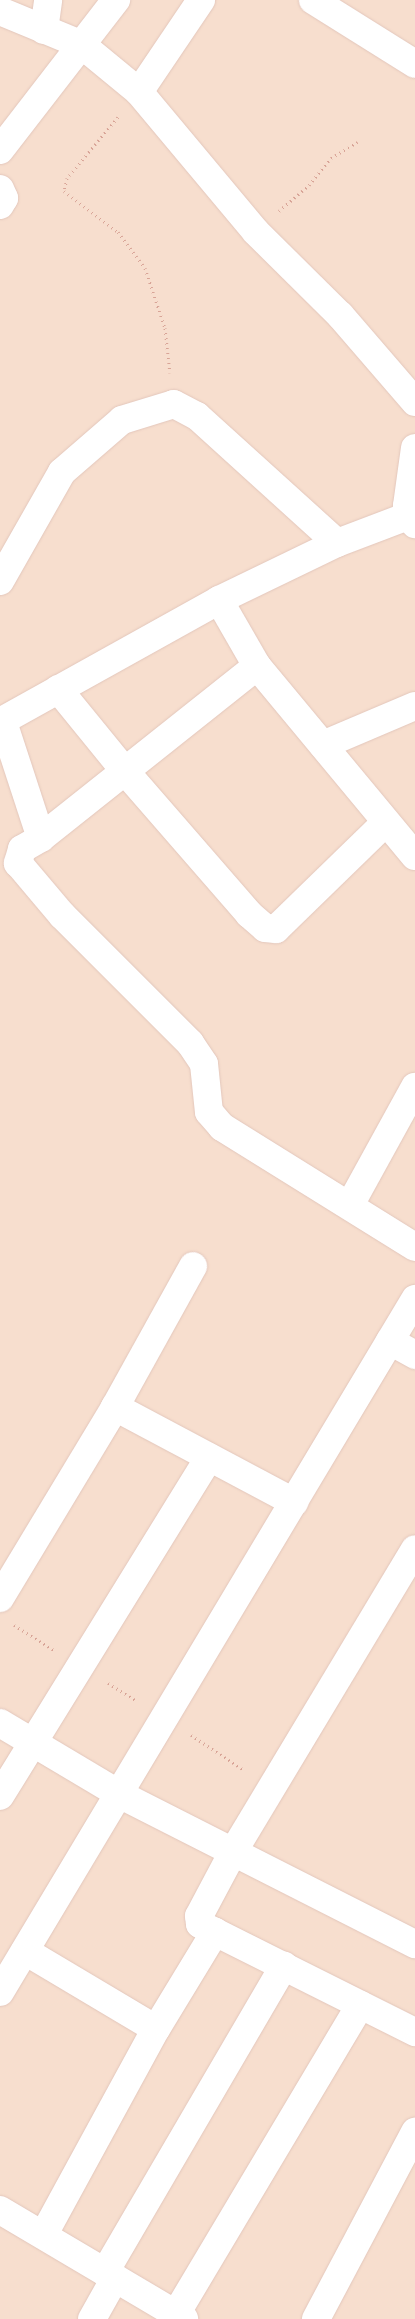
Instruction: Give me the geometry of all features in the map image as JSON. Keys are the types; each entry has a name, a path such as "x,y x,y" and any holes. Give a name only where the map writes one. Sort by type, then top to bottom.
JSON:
{"street":[{"path":"44,30 48,0"},
{"path":"0,150 116,0"},
{"path":"139,92 201,0"},
{"path":"313,0 415,64"},
{"path":"0,11 82,45 139,92 256,232 340,315 415,402"},
{"path":"0,189 4,198 0,204"},
{"path":"0,581 62,472 122,420 174,404 197,416 337,543"},
{"path":"41,838 2,722 219,600 337,543 412,520 409,485 415,448"},
{"path":"219,600 257,666 385,823 412,849"},
{"path":"257,666 41,838 22,849 9,866 62,915 190,1043 204,1064 209,1112 222,1127 415,1247"},
{"path":"58,690 124,770 249,914 265,928 276,929 385,823"},
{"path":"323,745 415,706"},
{"path":"350,1205 415,1087"},
{"path":"0,1598 116,1407 193,1266"},
{"path":"0,1992 415,1299"},
{"path":"390,1341 415,1355"},
{"path":"116,1407 294,1502"},
{"path":"0,1796 209,1457"},
{"path":"415,1549 233,1852 199,1916 200,1924 214,1932 415,2032"},
{"path":"0,1723 119,1794 415,1944"},
{"path":"44,2234 156,2029 214,1932"},
{"path":"25,1951 156,2029"},
{"path":"92,2319 110,2275 284,1966"},
{"path":"2,2215 44,2234 180,2317 360,2005"},
{"path":"316,2319 415,2132"}],"path":[{"path":"139,92 67,178 64,191 118,232 145,268 165,328 174,404"},
{"path":"256,232 309,184 331,158 358,142"}],"shaded area":[{"path":"0,0 415,0 415,2319 0,2319"}]}
